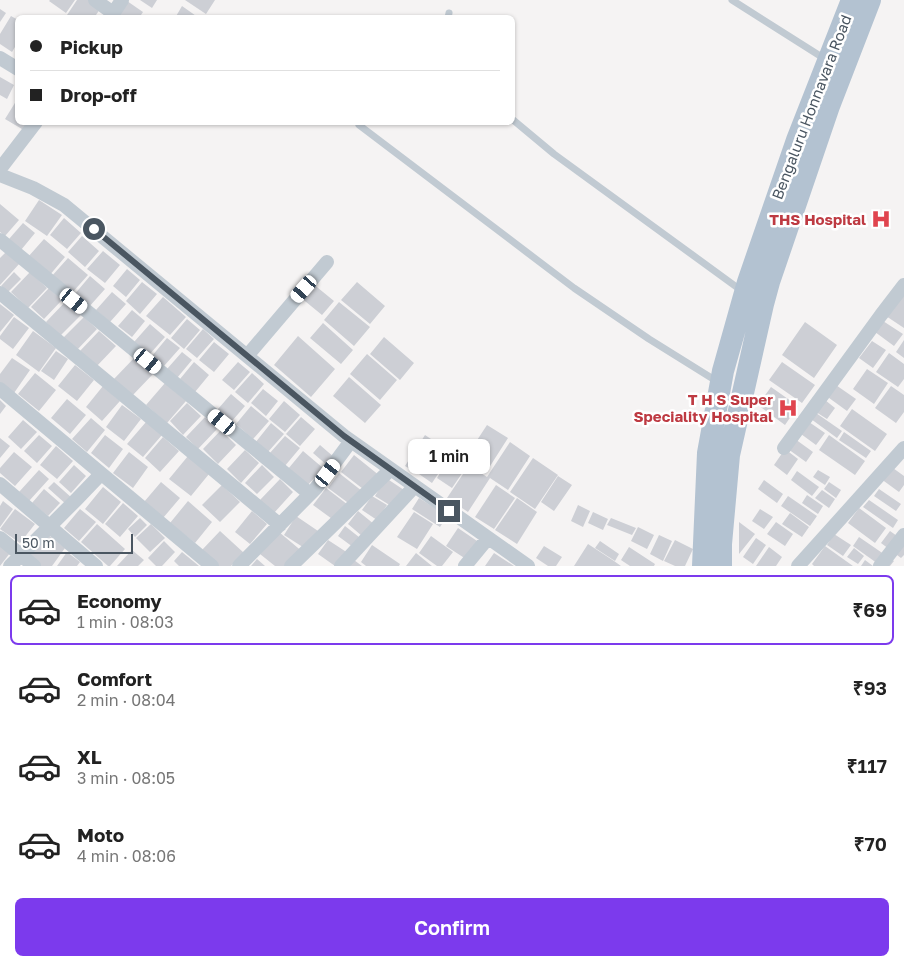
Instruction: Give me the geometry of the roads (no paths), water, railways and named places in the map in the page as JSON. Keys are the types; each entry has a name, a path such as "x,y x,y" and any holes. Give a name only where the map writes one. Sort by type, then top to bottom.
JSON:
{"main road":[{"name":"Bengaluru Honnavara Road","path":"710,561 708,453 721,383 745,293 797,140 852,0"},
{"path":"710,561 729,455 769,282 829,106 845,69 870,0"}],"street":[{"path":"95,0 111,15 122,0"},
{"path":"0,58 15,67"},
{"path":"0,169 34,125"},
{"path":"0,175 33,188 64,205 351,441 526,565"},
{"path":"0,240 310,494"},
{"path":"247,356 327,262"},
{"path":"784,448 904,285"},
{"path":"0,293 280,524"},
{"path":"0,388 212,566"},
{"path":"239,566 310,494 351,441"},
{"path":"798,566 904,448"},
{"path":"291,566 390,470"},
{"path":"10,566 101,474"},
{"path":"0,484 96,566"},
{"path":"341,566 414,487"},
{"path":"880,566 904,535"},
{"path":"0,538 34,566"},
{"path":"465,566 488,538"}],"lane":[{"path":"732,0 828,61"},
{"path":"515,122 554,154 745,293"},
{"path":"359,125 574,288 649,339 721,383"}],"place":[{"name":"THS Hospital","path":"881,219"},
{"name":"T H S Super Speciality Hospital","path":"788,408"}]}
